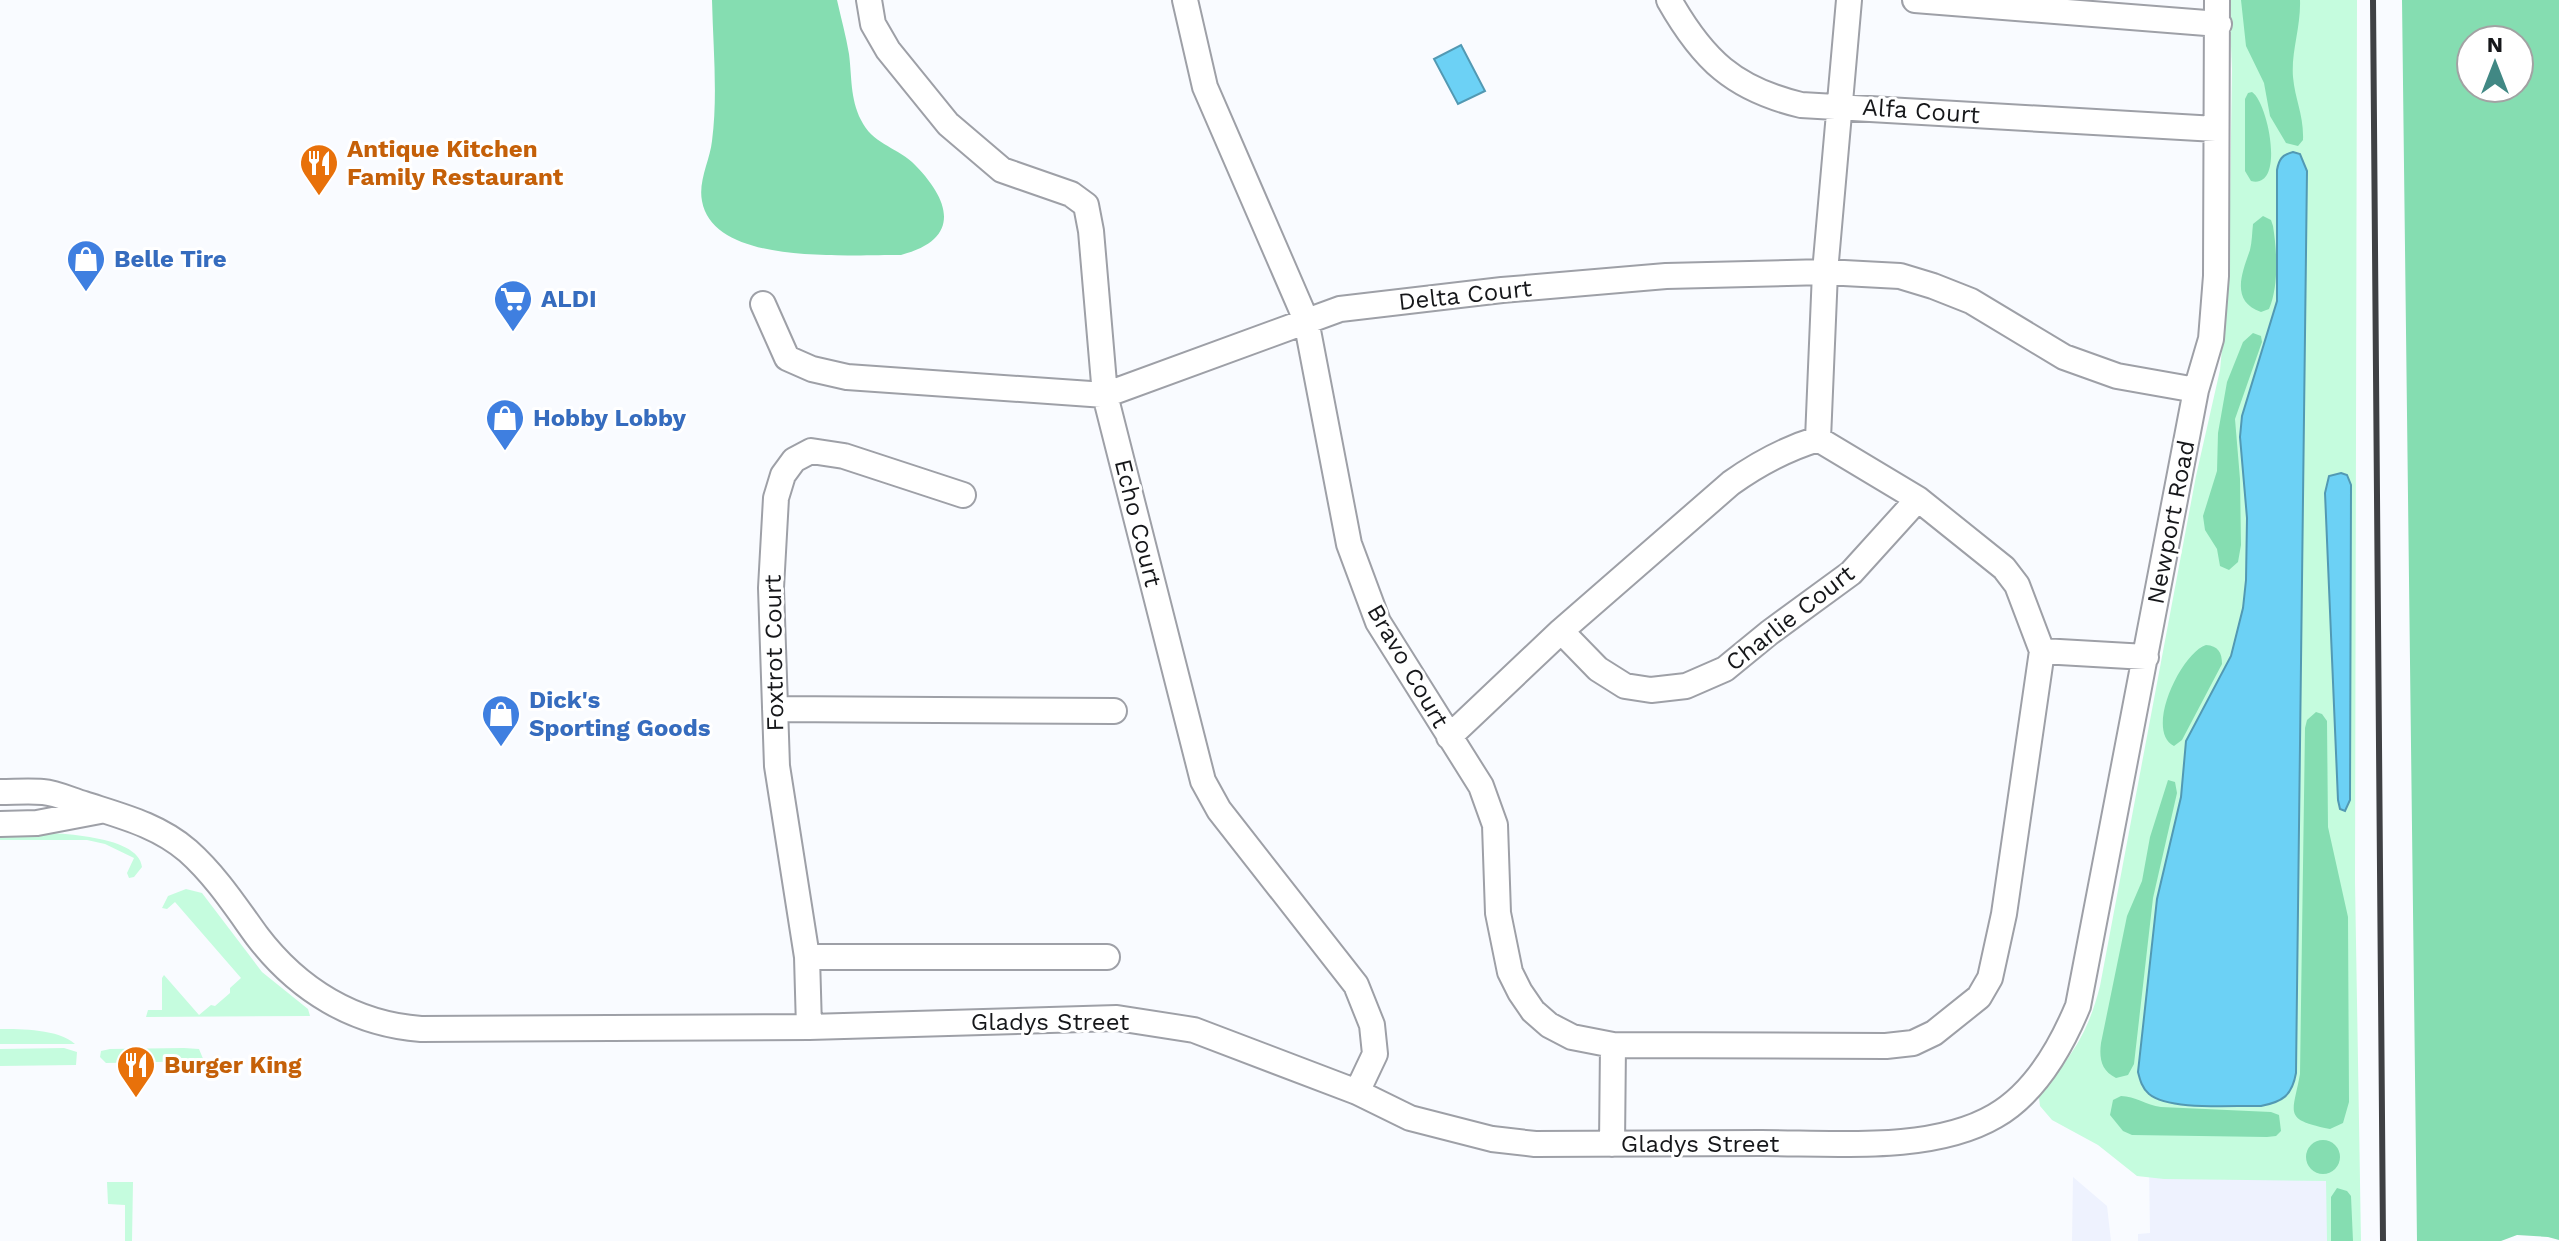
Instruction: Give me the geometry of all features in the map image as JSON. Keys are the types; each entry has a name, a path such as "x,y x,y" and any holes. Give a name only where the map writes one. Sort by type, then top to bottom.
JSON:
{"street":[{"name":"Echo Court","path":"869,0 873,24 888,50 956,131 1002,170 1071,194 1086,205 1105,395 1203,781 1219,810 1356,985 1372,1025 1375,1054 1357,1092"},
{"name":"Bravo Court","path":"1185,0 1205,87 1306,320 1349,544 1378,622 1481,786 1495,825 1498,913 1510,972 1533,1011 1549,1025 1572,1037 1613,1045"},
{"name":"Alfa Court","path":"1669,0 1698,45 1721,69 1745,86 1801,105 2216,129"},
{"path":"1818,439 1825,272 1849,0"},
{"path":"1915,0 1995,6 2218,12"},
{"name":"Newport Road","path":"2065,1037 2078,1006 2087,965 2196,390 2211,339 2218,216 2218,12"},
{"name":"Delta Court","path":"763,304 787,358 812,369 847,377 1105,395 1340,309 1502,290 1666,276 1825,272 1900,276 1971,301 2064,357 2117,376 2196,390"},
{"path":"1449,737 1561,631 1731,483 1762,461 1818,439 1918,499 2004,568 2017,585 2042,651 2004,914 1990,978 1979,997 1934,1033 1913,1043 1867,1046 1613,1045 1612,1144"},
{"name":"Foxtrot Court","path":"809,1027 807,957 777,766 771,588 776,498 783,475 794,460 811,451 844,456 963,495"},
{"name":"Charlie Court","path":"1561,631 1598,669 1625,686 1651,690 1686,686 1725,669 1851,573 1918,499"},
{"path":"2042,651 2146,657"},
{"path":"775,709 1114,711"},
{"name":"Gladys Street","path":"0,792 45,792 154,828 189,852 211,874 276,959 323,1000 352,1014 392,1027 809,1027 1117,1018 1194,1030 1357,1092 1410,1118 1492,1139 1535,1144 1849,1143 1948,1134 1995,1116 2022,1095 2065,1037"},
{"path":"0,824 37,823 102,810"},
{"path":"807,957 1107,957"}],"shaded area":[{"path":"2149,1168 2328,1169 2329,1241 2138,1241 2138,1234 2150,1233"},
{"path":"2073,1177 2107,1206 2111,1241 2072,1241"}],"green space":[{"path":"712,0 837,0 848,47 857,112 871,134 912,162 935,190 944,216 942,228 934,239 921,248 901,255 819,255 757,247 731,237 712,222 701,193 714,124"},
{"path":"2229,0 2357,0 2355,882 2361,1241 2327,1241 2326,1181 2137,1176 2098,1145 2052,1120 2040,1106 2039,1098 2078,1042 2100,986 2196,476 2220,370 2229,273 2232,69"},
{"path":"2241,0 2300,0 2293,68 2303,131 2303,140 2298,146 2286,143 2270,116 2264,83 2246,46"},
{"path":"2402,0 2559,0 2559,1240 2517,1235 2501,1241 2417,1241"},
{"path":"2252,92 2264,111 2271,159 2262,180 2251,181 2245,171 2245,99"},
{"path":"2263,216 2271,220 2273,226 2276,268 2269,309 2261,312 2245,301 2241,286 2251,247 2253,224"},
{"path":"2253,333 2261,336 2262,342 2235,419 2241,545 2238,562 2229,570 2220,566 2217,549 2205,530 2203,516 2217,471 2218,433 2227,382 2243,342"},
{"path":"2206,645 2218,650 2222,664 2182,740 2174,746 2166,738 2163,725 2169,693 2186,662"},
{"path":"2316,712 2327,721 2328,827 2348,917 2349,1102 2343,1123 2330,1129 2304,1122 2294,1113 2300,1074 2305,728 2307,720"},
{"path":"2168,780 2175,782 2177,793 2153,898 2134,1064 2128,1075 2116,1078 2102,1064 2101,1043 2127,916 2142,881 2150,837"},
{"path":"0,832 56,833 103,840 122,846 136,855 142,867 134,877 129,878 127,873 134,858 105,844 87,840 0,840"},
{"path":"186,889 202,893 262,972 308,1009 310,1016 146,1017 148,1010 162,1010 164,975 199,1015 230,993 230,988 241,978 175,902 167,909 162,908 168,896"},
{"path":"0,1029 50,1033 75,1044 0,1044"},
{"path":"64,1048 77,1052 76,1065 0,1066 0,1049"},
{"path":"110,1049 199,1049 204,1061 106,1063 100,1057 101,1051"},
{"path":"2121,1096 2161,1107 2271,1112 2279,1115 2281,1131 2276,1136 2267,1137 2132,1135 2123,1131 2110,1115 2113,1100"},
{"path":"2323,1140 2335,1145 2340,1157 2335,1169 2323,1174 2311,1169 2306,1157 2311,1145"},
{"path":"107,1182 133,1182 132,1241 125,1241 125,1205 108,1204"},
{"path":"2337,1188 2351,1196 2353,1241 2331,1241 2331,1197"}],"water":[{"path":"1461,45 1485,91 1458,104 1434,59"},
{"path":"2293,152 2300,154 2307,171 2296,1073 2289,1092 2280,1100 2268,1104 2186,1105 2149,1094 2138,1072 2157,899 2181,797 2186,741 2231,656 2243,608 2247,518 2240,437 2242,416 2277,301 2277,170 2282,158"},
{"path":"2347,475 2351,485 2350,800 2345,811 2340,809 2338,800 2325,493 2329,476"}],"railway":[{"path":"2373,0 2383,1241"}],"place":[{"name":"Antique Kitchen Family Restaurant","path":"319,197"},
{"name":"Belle Tire","path":"86,293"},
{"name":"ALDI","path":"513,333"},
{"name":"Hobby Lobby","path":"505,452"},
{"name":"Dick's Sporting Goods","path":"501,748"},
{"name":"Burger King","path":"136,1099"}]}
